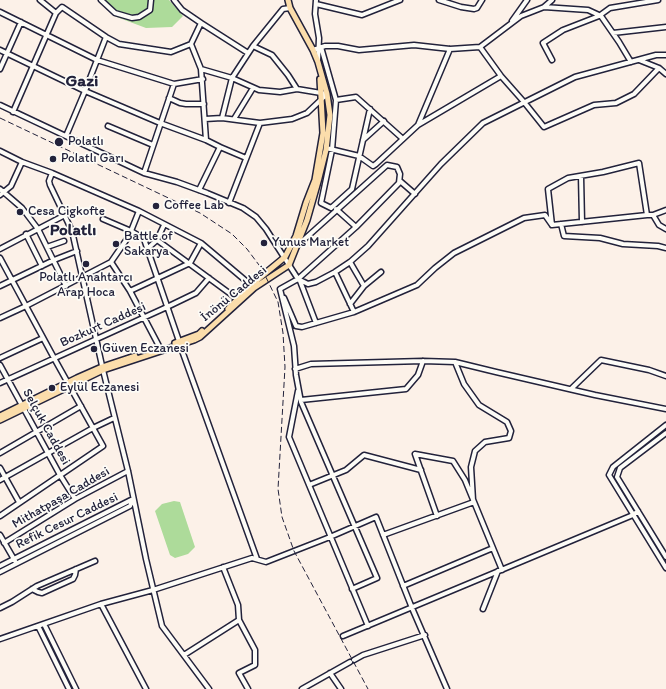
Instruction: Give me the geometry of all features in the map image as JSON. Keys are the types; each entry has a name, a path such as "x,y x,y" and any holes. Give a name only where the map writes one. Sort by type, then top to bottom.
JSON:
{"main road":[{"name":"İnönü Caddesi","path":"102,368 179,343 199,334 225,312 236,298 252,286 289,265 307,220 319,178 326,148 330,115 318,62 290,8 288,0"},
{"name":"İnönü Caddesi","path":"0,416 102,368 160,348 200,337 284,257 296,236 315,180 323,133 322,98 324,93"},
{"name":"İnönü Caddesi","path":"0,420 23,406"}],"street":[{"path":"40,0 56,13"},
{"path":"101,0 115,13 132,18 139,17 150,10 151,0"},
{"path":"174,0 182,10 248,53"},
{"path":"370,109 352,189 331,208 321,203 332,150 336,100 320,48 315,14 316,2 362,15 400,0"},
{"path":"439,0 461,7 474,9 477,8 482,0"},
{"path":"509,25 527,0"},
{"path":"313,50 338,46 359,50 414,44 450,49 480,47 521,16 544,7 552,0"},
{"path":"552,60 543,44 563,30 599,16 610,8 658,0"},
{"path":"13,112 56,13 62,7 106,37 119,44 171,52 191,44 201,23"},
{"path":"544,7 588,10 599,16 620,42 631,62"},
{"path":"222,118 232,78 253,46 283,9 290,8"},
{"path":"0,12 97,60 174,84 203,79"},
{"path":"0,69 21,22"},
{"path":"613,33 666,27"},
{"path":"66,136 86,91 106,37"},
{"path":"191,44 201,69 203,79 206,140"},
{"path":"253,46 272,55 288,74 297,89"},
{"path":"480,47 501,76 544,127 594,105 616,103 634,94 659,68"},
{"path":"318,62 320,48"},
{"path":"418,125 450,49"},
{"path":"0,50 86,91 246,158"},
{"path":"299,280 308,284 316,282 350,262 368,246 441,164 483,124 575,77 656,55 666,55"},
{"path":"638,60 659,68 666,74"},
{"path":"201,69 232,78 259,90 280,92 297,89 324,93"},
{"path":"326,148 359,156 373,166 418,125 501,76"},
{"path":"144,173 174,84"},
{"path":"234,119 253,88"},
{"path":"336,100 356,97 403,139"},
{"path":"169,98 180,103 204,104"},
{"path":"205,119 222,118 260,123 292,119 307,113 322,98"},
{"path":"0,105 144,173 199,190 243,208 256,217 299,280 316,323"},
{"path":"363,140 384,121"},
{"path":"229,202 260,123"},
{"path":"108,126 153,145"},
{"path":"199,190 220,147"},
{"path":"0,151 22,162 139,211 201,243 252,286"},
{"path":"280,289 299,280 356,227 400,181 400,174 396,167 387,165 381,159"},
{"path":"22,162 11,186 1,192 22,208 38,229 66,286"},
{"path":"552,225 548,189 568,178 603,172 639,163 647,215"},
{"path":"296,246 387,165"},
{"path":"52,174 49,181 50,185 72,231 77,251 102,368 128,471 162,626 209,689"},
{"path":"581,176 582,222"},
{"path":"400,181 415,194"},
{"path":"336,209 356,227"},
{"path":"552,225 653,215 666,210"},
{"path":"0,318 83,278 111,262 129,236 139,211"},
{"path":"0,249 26,234 65,215"},
{"path":"280,289 296,326 302,328 354,312 417,285 454,253 524,218 545,215 552,225"},
{"path":"653,215 659,225 666,229"},
{"path":"103,219 131,231 144,239 179,343 257,559"},
{"path":"147,249 157,240 164,224"},
{"path":"561,224 564,236 600,238 623,244 658,246 666,248"},
{"path":"26,234 42,266"},
{"path":"157,240 236,298"},
{"path":"47,247 64,241"},
{"path":"130,291 190,263 201,243"},
{"path":"0,286 54,260 77,251"},
{"path":"0,258 103,446 0,516"},
{"path":"111,262 130,291 160,348"},
{"path":"350,262 364,286"},
{"path":"335,272 354,312"},
{"path":"350,304 364,286 381,272"},
{"name":"Bozkurt Caddesi","path":"0,383 196,293 209,278"},
{"path":"280,289 294,346 301,402 377,578 352,589"},
{"path":"0,358 43,338"},
{"path":"571,389 601,360 649,370 666,376"},
{"path":"296,369 311,364 423,361 455,362 666,409"},
{"path":"301,400 406,389 418,375 423,361"},
{"path":"455,362 464,384 479,405 507,422 511,431 509,438 485,442 475,451 471,467 473,501"},
{"name":"Selçuk Caddesi","path":"1,368 60,475 75,499"},
{"path":"299,389 289,437 368,626"},
{"path":"0,453 81,406"},
{"path":"0,480 48,452 114,418"},
{"path":"666,425 613,467 609,475 666,568"},
{"path":"666,433 620,468 617,477 666,557"},
{"path":"436,516 415,454 453,461 465,480 493,548 500,570 483,609"},
{"path":"309,485 346,470 364,455 421,470"},
{"path":"0,468 19,502"},
{"name":"Mithatpaşa Caddesi","path":"4,543 75,499 128,471"},
{"name":"Refik Cesur Caddesi","path":"0,566 134,499"},
{"name":"Refik Cesur Caddesi","path":"0,572 130,506 134,499"},
{"path":"383,535 473,501"},
{"path":"343,636 633,515 638,511"},
{"path":"0,639 101,604 153,590 252,558 266,562 376,517 412,608 448,689"},
{"path":"0,535 17,564"},
{"path":"404,586 493,548"},
{"path":"0,608 12,602 32,588 95,561"},
{"path":"223,567 238,605 239,620 255,650 255,665 239,673 248,689"},
{"path":"32,588 42,593 73,579 76,569"},
{"path":"101,604 146,689"},
{"path":"184,655 239,620"},
{"path":"44,624 76,689"},
{"path":"38,626 69,689"},
{"path":"302,689 363,655 425,635"},
{"path":"330,673 341,689"}],"green space":[{"path":"98,0 169,0 183,16 172,27 146,28 114,16"},
{"path":"174,501 180,502 195,547 188,554 175,558 170,555 155,511 162,504"}],"railway":[{"path":"0,118 200,213 232,234 247,249 262,269 278,302 283,333 285,367 278,489 282,517 294,551 368,689"}],"place":[{"name":"Polatlı","path":"59,142"},
{"name":"Polatlı Garı","path":"53,159"},
{"name":"Coffee Lab","path":"156,206"},
{"name":"Cesa Cigkofte","path":"20,212"},
{"name":"Yunus Market","path":"264,243"},
{"name":"Battle of Sakarya","path":"116,244"},
{"name":"Polatlı Anahtarcı Arap Hoca","path":"86,264"},
{"name":"Güven Eczanesi","path":"94,349"},
{"name":"Eylül Eczanesi","path":"52,388"}],"district":[{"name":"Gazi","path":"82,82"},
{"name":"Polatlı","path":"73,231"}]}
